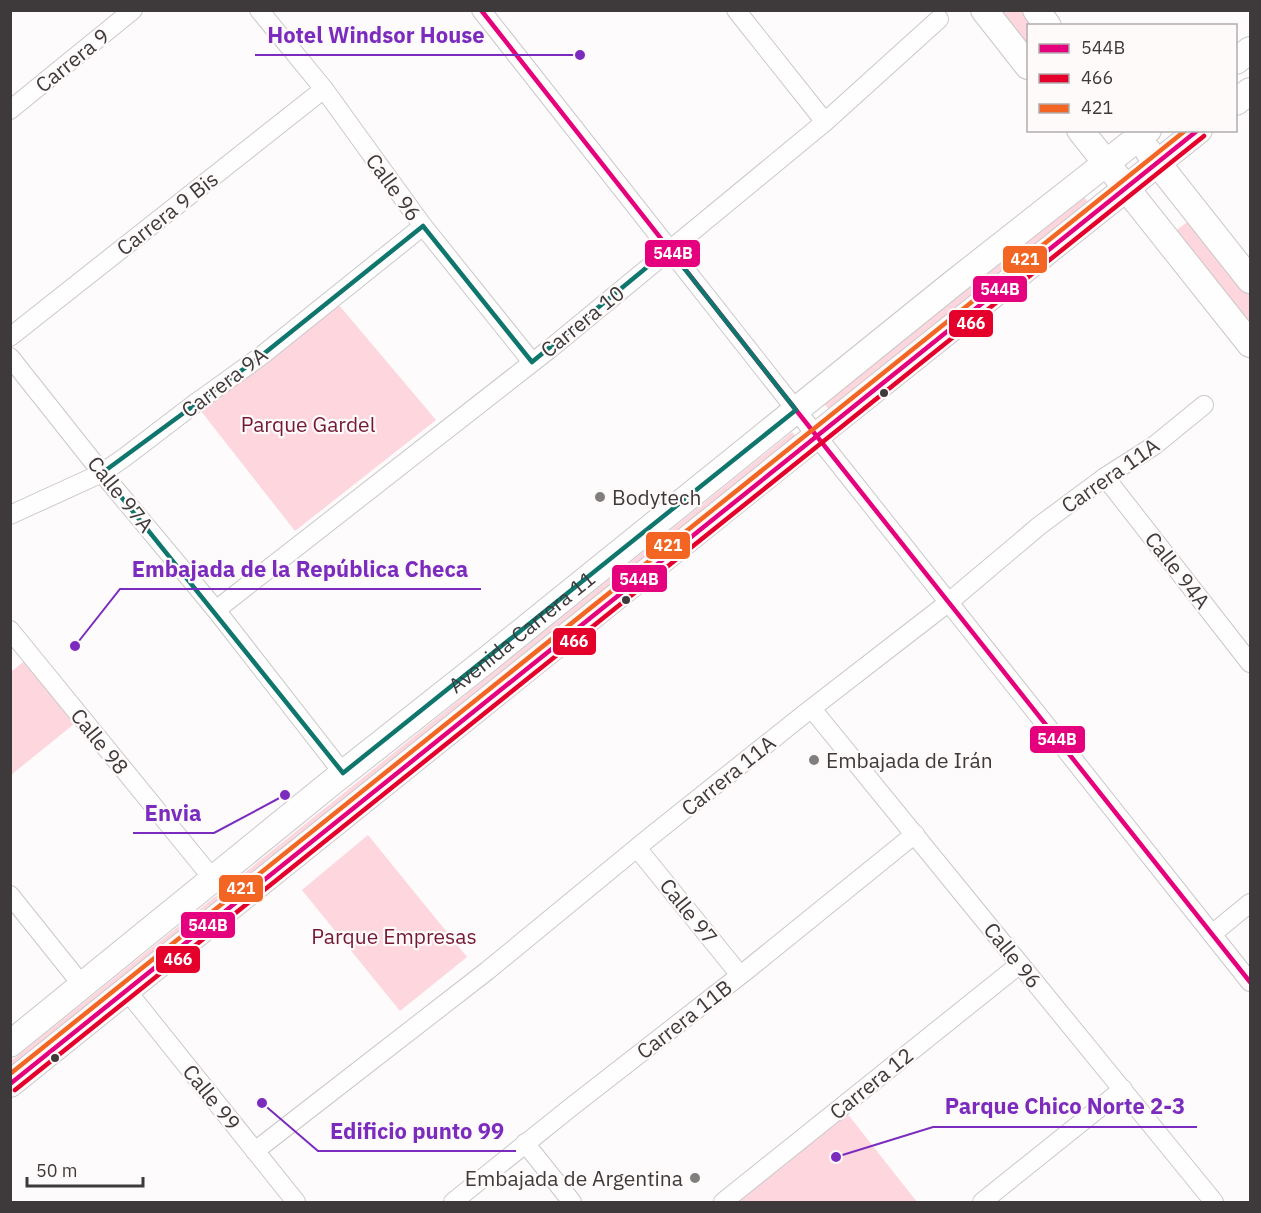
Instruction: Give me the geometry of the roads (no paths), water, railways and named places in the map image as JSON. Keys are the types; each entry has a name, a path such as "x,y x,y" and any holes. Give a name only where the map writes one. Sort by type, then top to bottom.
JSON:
{"main road":[{"path":"984,10 1027,64"},
{"path":"1036,10 1046,24"},
{"path":"1237,60 1251,50"},
{"path":"1237,101 1251,91"},
{"path":"1082,132 1251,344"},
{"name":"Avenida Carrera 11","path":"10,1083 1196,132"},
{"path":"1139,133 1157,163 1251,280"},
{"name":"Avenida Carrera 11","path":"10,1044 343,773 1106,163 1139,133"}],"street":[{"name":"Carrera 9","path":"10,110 133,10"},
{"name":"Calle 96","path":"259,10 324,89 423,226 532,362"},
{"path":"481,10 816,436 1251,982"},
{"path":"736,10 825,122"},
{"name":"Carrera 10","path":"216,610 532,362 825,122 939,20"},
{"name":"Carrera 9 Bis","path":"10,337 324,89"},
{"name":"Carrera 9A","path":"10,515 102,472 261,356 423,226"},
{"name":"Calle 97A","path":"10,357 216,610 343,773"},
{"name":"Carrera 11A","path":"255,1151 469,986 637,848 949,602 1039,526 1105,477 1155,445 1204,405"},
{"name":"Calle 94A","path":"1105,477 1251,663"},
{"name":"Calle 98","path":"10,630 213,879"},
{"name":"Calle 96","path":"812,709 1214,1203"},
{"name":"Carrera 11B","path":"453,1203 525,1143 740,975 915,834"},
{"name":"Calle 97","path":"637,848 740,975"},
{"path":"10,895 82,985"},
{"path":"1212,934 1251,903"},
{"name":"Carrera 12","path":"723,1203 1020,964"},
{"name":"Calle 99","path":"127,991 296,1203"},
{"path":"982,1203 1123,1089"},
{"path":"525,1143 572,1203"}],"place":[{"name":"Hotel Windsor House","path":"580,55"},
{"name":"Bodytech","path":"600,497"},
{"name":"Embajada de la República Checa","path":"75,646"},
{"name":"Embajada de Irán","path":"814,760"},
{"name":"Envia","path":"285,795"},
{"name":"Edificio punto 99","path":"262,1103"},
{"name":"Parque Chico Norte 2-3","path":"836,1157"},
{"name":"Embajada de Argentina","path":"695,1178"}],"park label":[{"name":"Parque Gardel","path":"308,424"},
{"name":"Parque Empresas","path":"394,936"}]}
